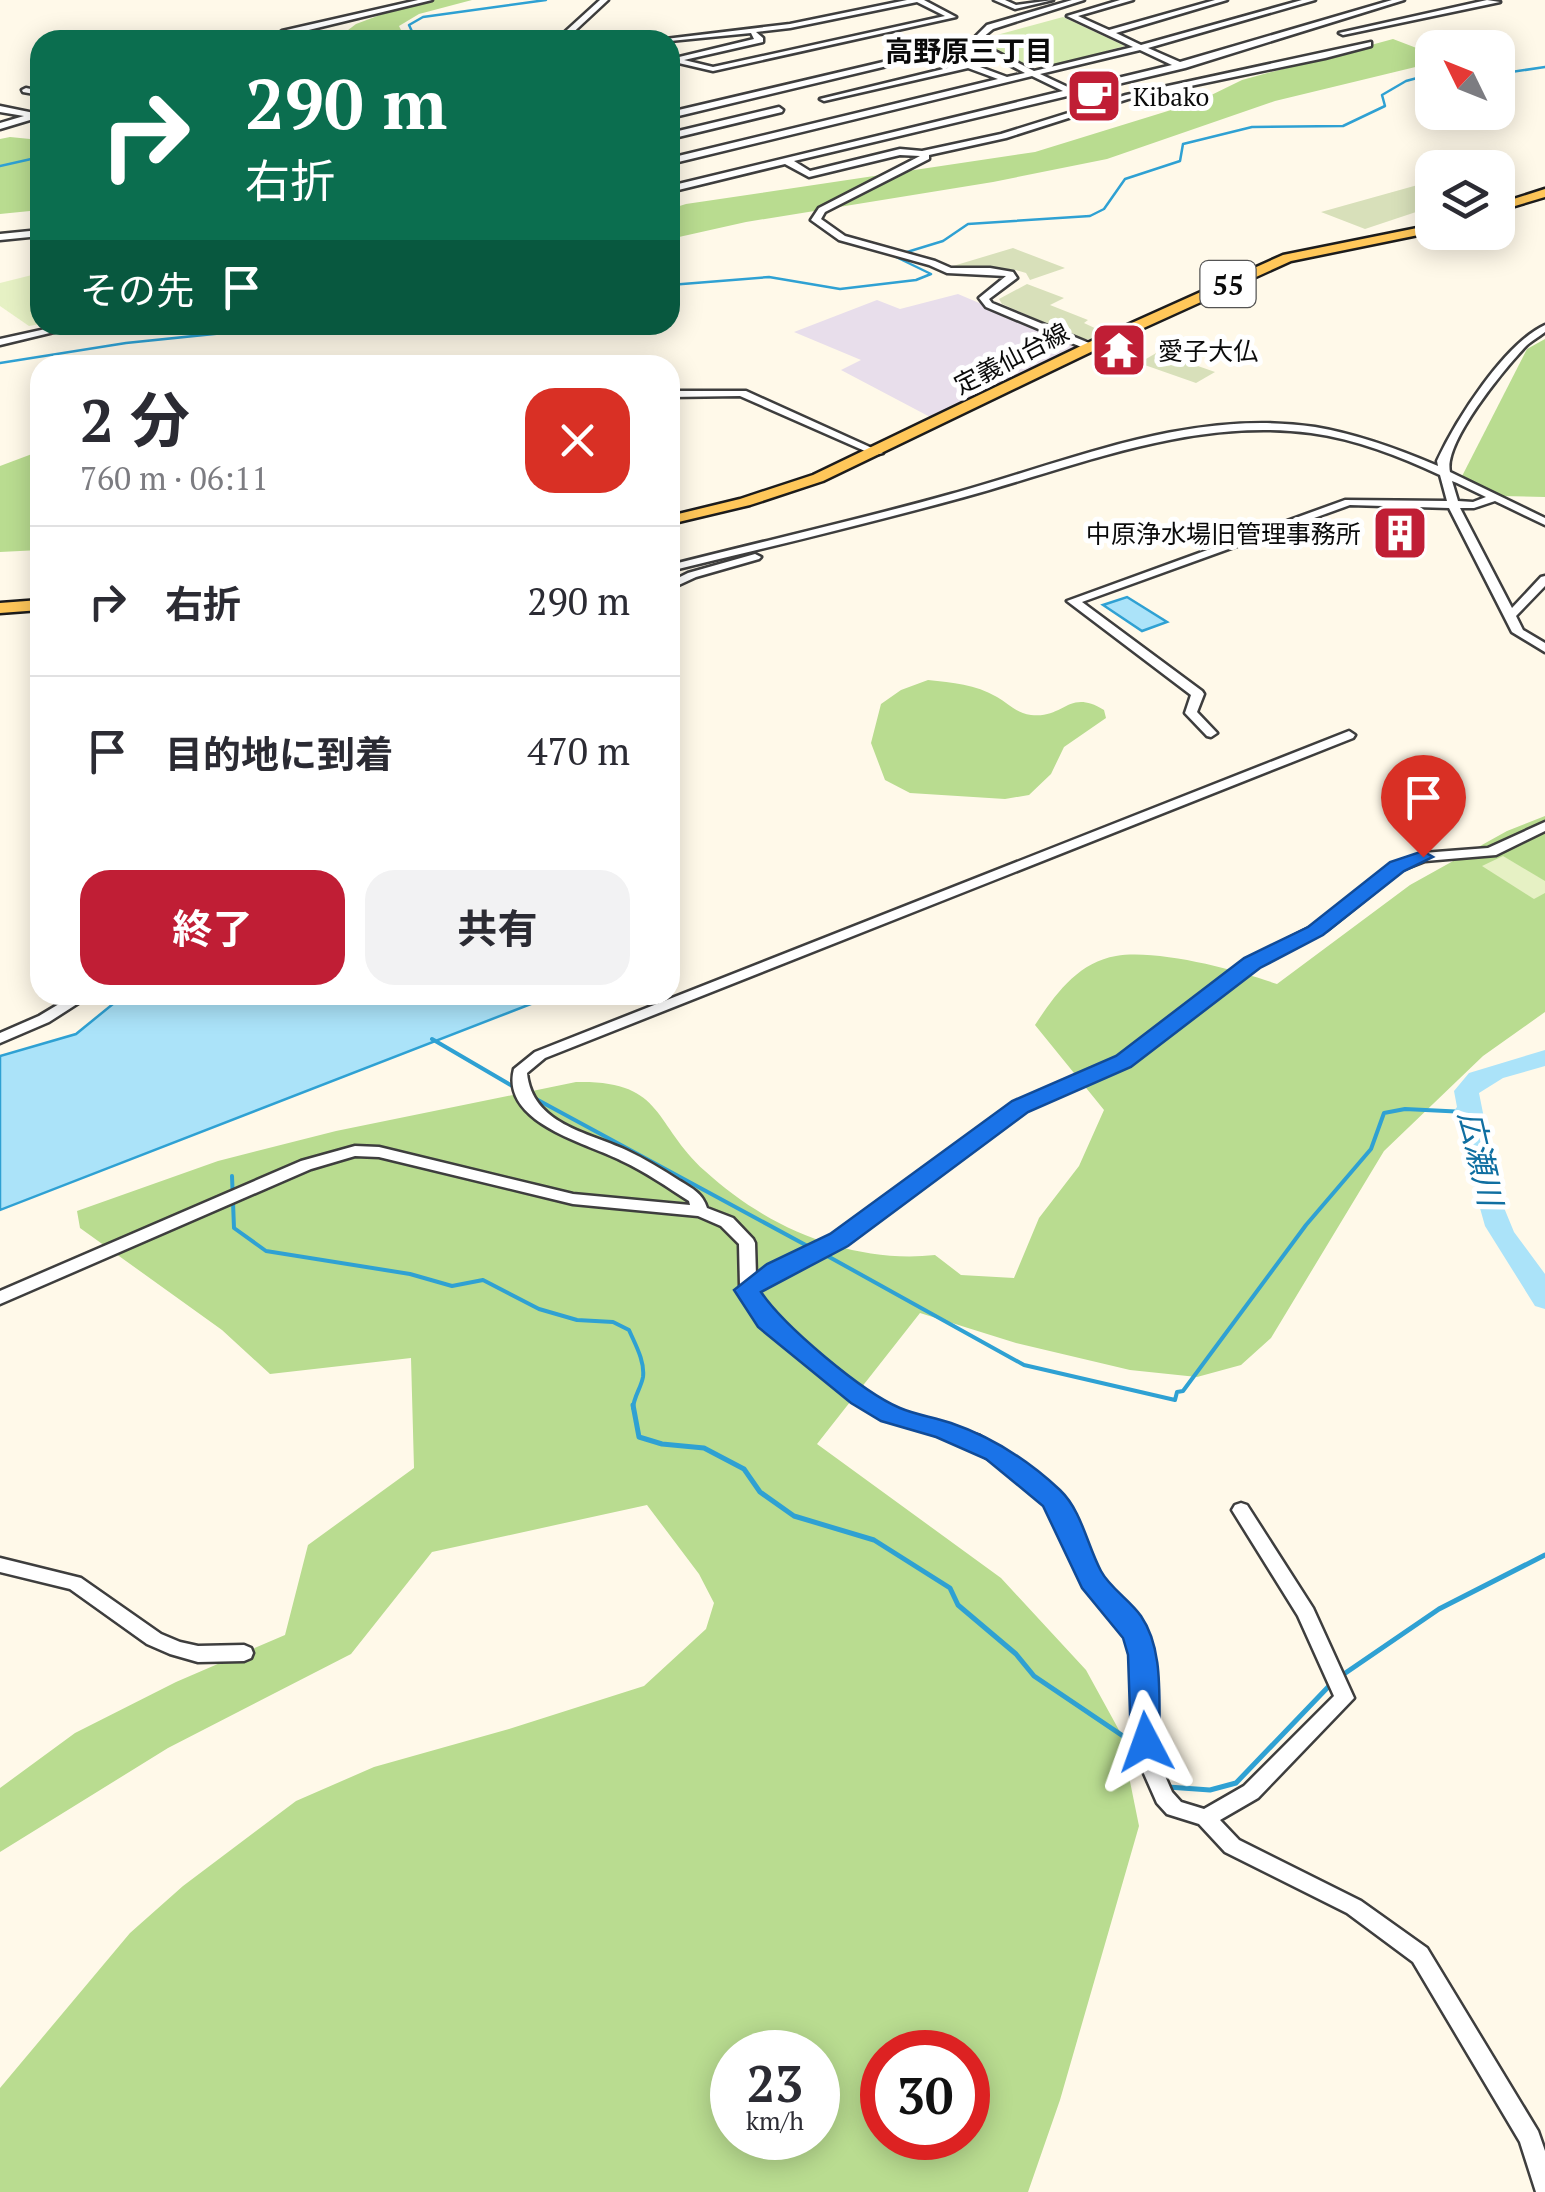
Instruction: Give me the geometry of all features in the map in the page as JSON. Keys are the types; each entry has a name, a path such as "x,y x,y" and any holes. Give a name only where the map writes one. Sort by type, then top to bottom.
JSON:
{"main road":[{"path":"1515,202 1545,192"},
{"name":"定義仙台線","path":"680,518 782,492 878,453 1090,347 1287,258 1415,232"},
{"path":"0,608 30,606"}],"street":[{"path":"298,30 428,0"},
{"path":"571,30 604,0"},
{"path":"680,38 790,26 918,0 952,17 713,69 680,61"},
{"path":"998,0 1016,8 1049,0"},
{"path":"1080,0 998,24 978,38 982,47 1101,105"},
{"path":"1129,0 1072,16 1210,78"},
{"path":"1108,33 1223,0"},
{"path":"680,187 1180,65 1400,0"},
{"path":"1343,33 1496,2 1491,0"},
{"path":"680,159 1142,47 1307,2"},
{"path":"1330,12 1343,17"},
{"path":"787,162 809,174 900,152 922,154 1003,136 1101,105 1210,78 1368,44 1318,25"},
{"path":"790,26 803,32"},
{"path":"680,57 760,40 752,32"},
{"path":"816,39 828,45"},
{"path":"680,112 934,52 1004,80"},
{"path":"824,100 967,66"},
{"path":"796,85 856,116"},
{"path":"26,90 30,91"},
{"path":"751,96 813,127"},
{"path":"0,108 30,115"},
{"path":"680,134 778,110"},
{"path":"0,126 30,117"},
{"path":"922,154 926,158 815,217 842,238 955,274 996,270 1010,274 1012,278 984,298 990,305 1090,347"},
{"path":"0,238 30,234"},
{"path":"1545,328 1524,342 1458,427 1442,461 1453,505 1518,632 1545,648"},
{"path":"0,342 32,335"},
{"path":"680,394 742,392 878,453"},
{"path":"680,565 957,496 1131,443 1248,428 1295,428 1334,434 1447,474 1545,522"},
{"path":"680,581 781,548 966,502 957,496"},
{"path":"1211,732 1190,712 1198,694 1073,601 1349,502 1474,505 1494,498"},
{"path":"1524,512 1545,507"},
{"path":"1510,616 1545,579"},
{"path":"680,1000 1349,735"},
{"path":"746,1290 839,1240 1020,1106 1124,1062 1252,963 1322,927 1397,866 1423,857 1491,852 1545,826"},
{"path":"0,1038 67,1005"},
{"path":"666,1005 540,1055 519,1072 521,1094 542,1118 696,1198 700,1212"},
{"path":"0,1298 306,1165 355,1150 379,1152 573,1198 700,1212 727,1222 744,1236 746,1290 767,1321 860,1396 890,1414 944,1430 996,1452 1052,1499 1062,1512 1092,1581 1138,1638 1146,1742 1158,1786 1174,1808 1206,1818 1232,1846 1354,1907 1420,1955 1530,2138 1545,2188"},
{"path":"1206,1818 1251,1792 1344,1698 1306,1614 1242,1510"},
{"path":"0,1565 75,1584 154,1639 178,1649 198,1654 244,1653"}],"shaded area":[{"path":"958,294 1080,346 932,418 841,370 861,360 794,332 877,300 900,309"}],"green space":[{"path":"420,0 472,0 419,14 399,26 401,30 348,30"},
{"path":"1063,17 1125,46 1073,61 1036,66 1004,57 990,45 993,36"},
{"path":"1393,39 1415,47 1415,67 1275,101 1107,159 680,237 680,206 686,204 1035,152 1197,102 1242,80"},
{"path":"0,139 30,139 30,211 0,214"},
{"path":"1415,186 1415,212 1365,229 1321,212"},
{"path":"1013,248 1065,268 1030,280 1026,273 1017,270 953,266"},
{"path":"30,276 30,326 0,306 0,283"},
{"path":"1027,284 1064,298 1050,305 1088,320 1084,323 1101,331 1092,339 1082,339 1002,304 999,299"},
{"path":"1545,339 1545,497 1500,496 1458,484 1527,349"},
{"path":"1158,352 1215,372 1196,383 1139,363"},
{"path":"30,455 30,550 0,552 0,466"},
{"path":"928,680 980,689 1026,714 1052,713 1082,702 1104,710 1106,718 1064,747 1051,774 1029,795 1005,799 910,793 885,780 871,743 881,704 901,690"},
{"path":"1545,816 1545,1012 1483,1056 1384,1151 1271,1338 1241,1365 1197,1377 1130,1370 1016,1343 920,1313 817,1444 1001,1578 1086,1670 1120,1732 1139,1826 1060,2100 1028,2192 0,2192 0,2088 130,1933 183,1886 296,1801 374,1767 644,1686 706,1629 714,1603 699,1574 647,1505 432,1552 351,1654 168,1748 0,1852 0,1788 75,1733 176,1682 285,1635 308,1545 414,1468 411,1358 270,1374 222,1330 80,1228 77,1211 218,1161 336,1131 576,1082 605,1083 642,1097 705,1171 783,1225 812,1238 873,1254 935,1255 961,1275 1014,1278 1039,1218 1079,1166 1104,1110 1035,1025 1068,982 1102,959 1153,955 1197,962 1277,984 1410,885 1507,831"},
{"path":"1503,856 1545,881 1545,893 1534,899 1482,866"}],"water":[{"path":"1127,597 1167,622 1142,631 1103,605"},
{"path":"112,1005 528,1005 0,1210 0,1056 76,1034"}],"waterway":[{"path":"411,30 409,25 423,17 546,0"},
{"path":"1515,71 1545,67"},
{"path":"680,284 769,277 840,289 916,280 931,274 894,256 943,241 968,224 1090,216 1104,209 1125,179 1180,161 1183,144 1252,127 1343,126 1385,106 1382,95 1415,79"},
{"path":"0,166 30,159"},
{"path":"50,355 204,335"},
{"path":"0,363 30,358"},
{"path":"432,1039 514,1087"},
{"name":"広瀬川","path":"1473,1125 1466,1091 1478,1079 1545,1058"},
{"path":"536,1099 813,1249"},
{"path":"822,1253 1024,1365 1175,1400 1177,1392 1183,1391 1306,1225 1371,1149 1384,1113 1405,1109 1466,1112"},
{"name":"広瀬川","path":"1466,1112 1492,1212 1545,1299"},
{"path":"232,1176 234,1228 266,1251 410,1274 452,1286 483,1280 539,1309 577,1320 613,1322 629,1330 643,1371 633,1407"},
{"path":"633,1407 639,1437 662,1444 704,1448 744,1469 760,1492 794,1516 874,1540 950,1588 958,1605 1016,1654 1034,1676 1123,1736 1144,1771"},
{"path":"1341,1676 1439,1609 1545,1555"},
{"path":"1168,1787 1210,1790 1236,1783 1330,1685"}],"place":[{"name":"Kibako","path":"1094,96"},
{"name":"愛子大仏","path":"1119,350"},
{"name":"中原浄水場旧管理事務所","path":"1400,533"}],"district":[{"name":"高野原三丁目","path":"969,50"}],"route":[{"path":"1146,1742 1138,1638 1092,1581 1070,1528 1052,1499 996,1452 944,1430 890,1414 860,1396 767,1321 746,1290 776,1270 839,1240 1020,1106 1124,1062 1252,963 1316,931 1397,866 1423,857"}]}
